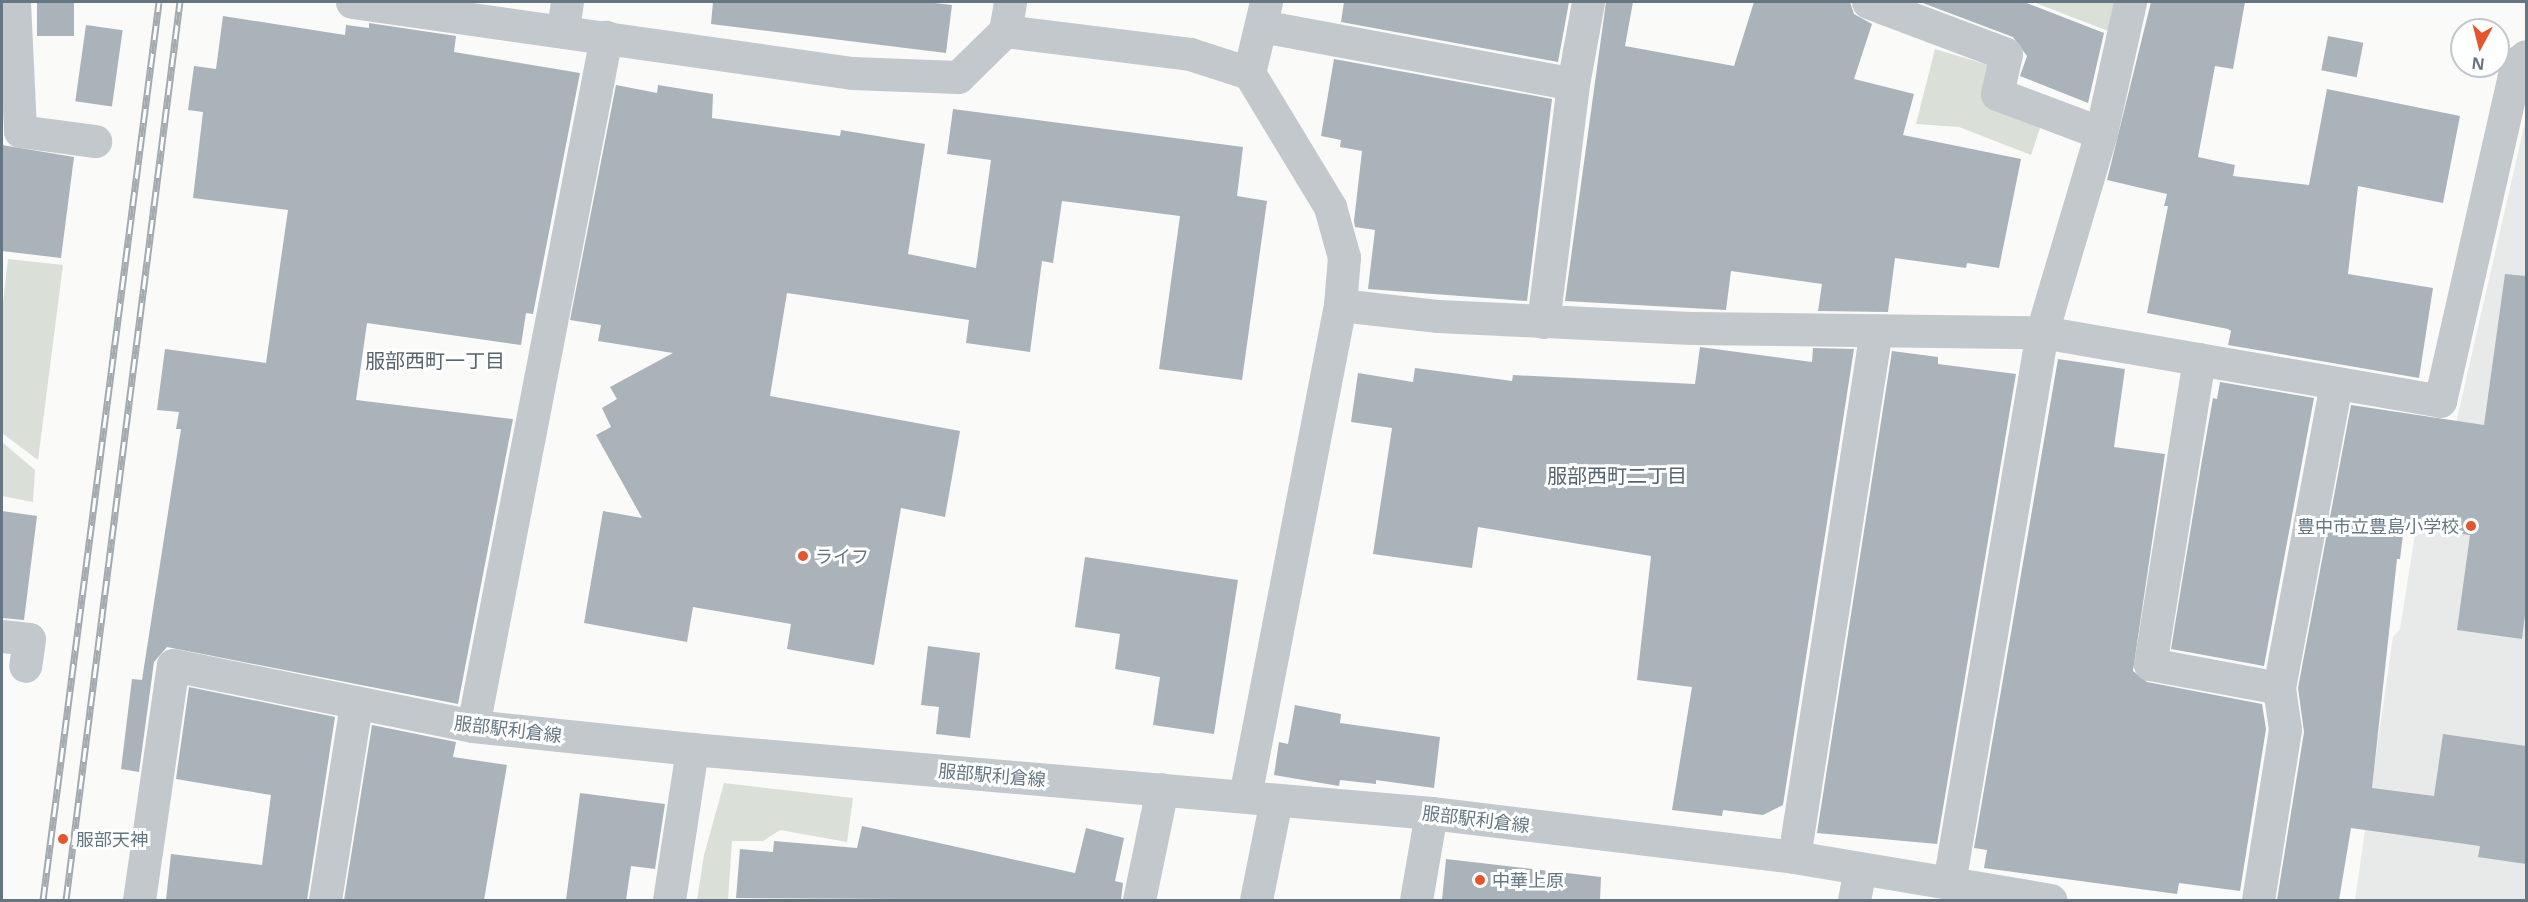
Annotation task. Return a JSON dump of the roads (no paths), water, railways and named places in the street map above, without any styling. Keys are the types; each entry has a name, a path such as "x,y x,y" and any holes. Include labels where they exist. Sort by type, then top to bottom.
{"street":[{"path":"14,2 20,130 95,141"},
{"path":"352,2 565,16 606,37 852,73 958,77 1007,16 1190,54 1249,73 1330,207 1344,257 1340,305 1260,798 1256,900"},
{"path":"1543,322 1573,84 1588,2"},
{"path":"1868,2 2006,54 1997,94 2101,133"},
{"path":"1949,883 2042,332 2101,133 2130,2"},
{"path":"1249,73 1263,14 1573,84"},
{"path":"473,726 606,37"},
{"path":"1340,305 1543,322 2042,332 2439,401 2517,63 2526,56"},
{"path":"1794,857 1876,330"},
{"path":"2199,359 2150,664 2279,688"},
{"path":"2258,900 2285,729 2279,688 2337,384"},
{"path":"2,636 29,639 25,666"},
{"name":"服部駅利倉線","path":"139,900 173,665 473,726 692,749 1431,813 1794,857 2028,899"},
{"path":"325,900 356,704"},
{"path":"669,900 692,749"},
{"path":"1138,900 1162,789"},
{"path":"1416,900 1431,813"},
{"path":"1854,900 1860,868"}],"railway":[{"path":"43,900 159,2"},
{"path":"66,900 180,2"}],"place":[{"name":"豊中市立豊島小学校","path":"2471,526"},
{"name":"ライフ","path":"803,556"},
{"name":"服部天神","path":"63,839"},
{"name":"中華上原","path":"1480,880"}],"district":[{"name":"服部西町一丁目","path":"435,360"},
{"name":"服部西町二丁目","path":"1617,475"}]}
